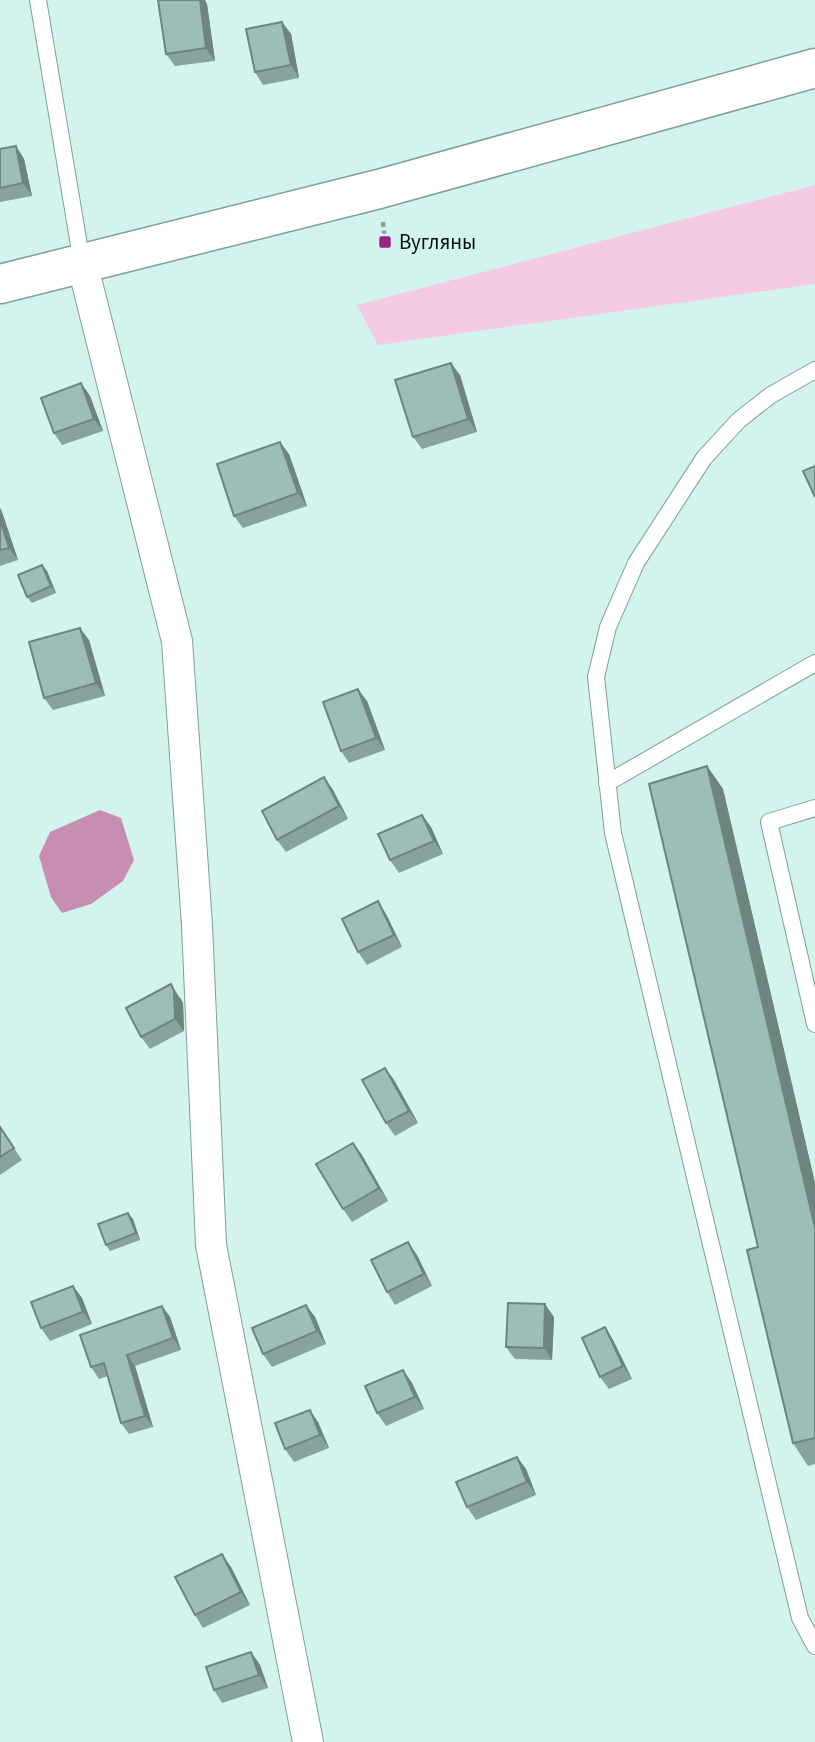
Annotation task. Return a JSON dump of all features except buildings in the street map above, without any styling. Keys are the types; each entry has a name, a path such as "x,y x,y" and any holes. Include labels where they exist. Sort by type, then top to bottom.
{"main road":[{"path":"0,284 379,190 815,68"}],"street":[{"path":"82,263 177,641 197,925 211,1245 308,1742"}],"lane":[{"path":"38,0 82,263"},
{"path":"815,370 771,396 739,421 704,458 636,563 608,626 596,677 613,833 800,1618 815,1646"},
{"path":"607,783 815,663"},
{"path":"815,808 769,821 815,1024"}],"shaded area":[{"path":"815,185 815,284 378,345 357,305"},
{"path":"100,810 121,818 134,860 123,881 91,904 62,913 51,897 39,856 50,832"}],"place":[{"name":"Вугляны","path":"385,242"}]}
